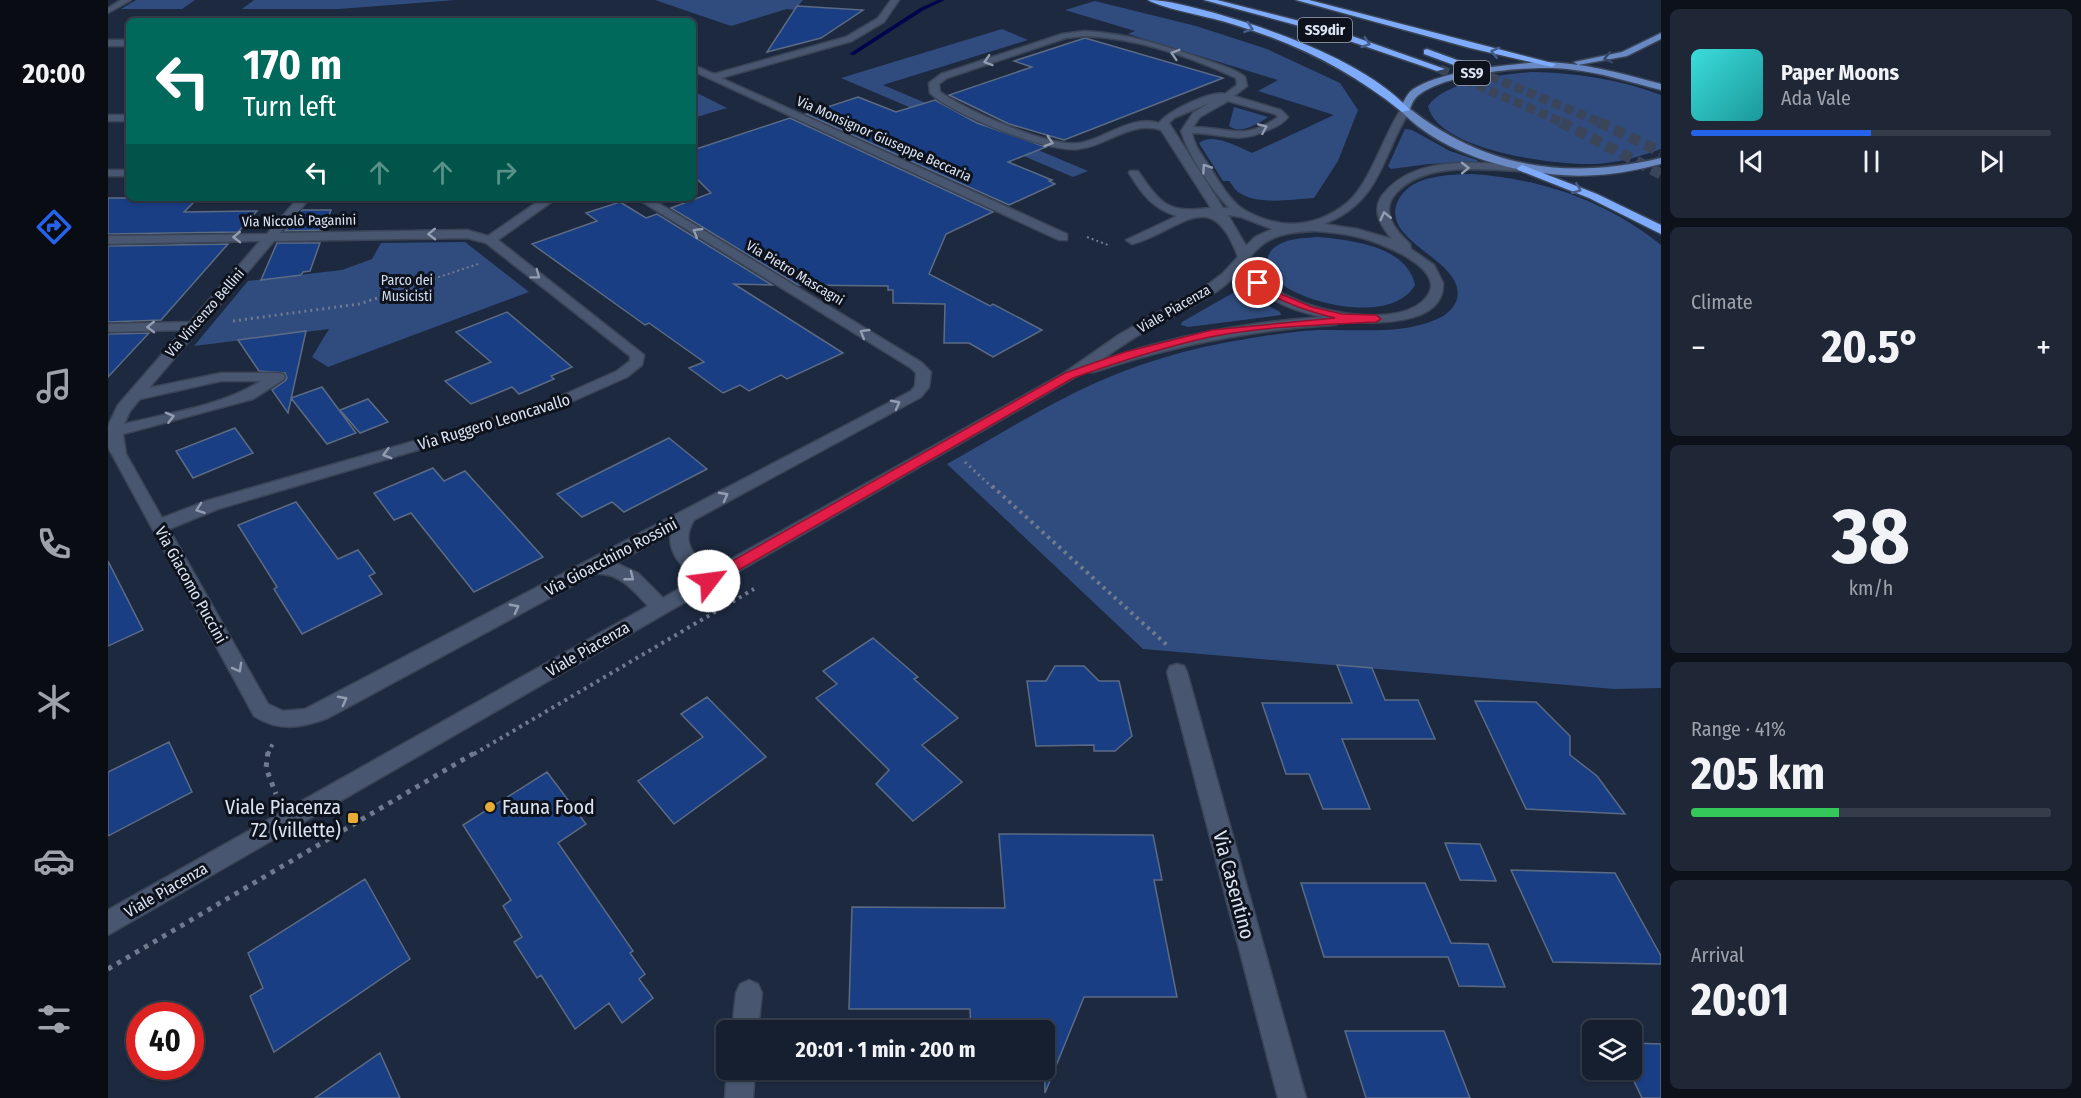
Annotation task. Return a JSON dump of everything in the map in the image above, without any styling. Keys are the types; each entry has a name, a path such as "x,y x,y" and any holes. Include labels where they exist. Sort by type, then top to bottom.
{"highway":[{"path":"1152,0 1213,16 1315,52 1355,74 1405,110"},
{"name":"SS9dir","path":"1208,0 1332,32 1440,69"},
{"path":"1245,0 1267,5"},
{"path":"1300,0 1473,46 1552,64"},
{"name":"SS9dir","path":"1305,15 1352,28"},
{"path":"1413,47 1465,66"},
{"path":"1522,168 1587,193 1661,230"}],"main road":[{"path":"1552,64 1599,60 1624,54 1661,36"},
{"name":"SS9","path":"1405,110 1408,102 1418,91 1437,83 1469,74 1552,64 1661,87"},
{"path":"1405,110 1439,136 1522,168 1565,171 1618,170 1661,161"}],"street":[{"path":"108,11 127,0"},
{"path":"713,77 849,39 881,20 894,0"},
{"path":"1165,128 1152,123 1144,123 1084,145 1060,146 952,105 941,99 932,87 938,79 966,68 1065,36 1095,32 1112,34 1233,73 1240,77 1242,86 1190,120 1186,132 1188,141 1228,201 1242,214 1268,225 1296,229 1331,229 1362,234 1391,243 1416,256"},
{"path":"108,43 126,43"},
{"name":"Via Monsignor Giuseppe Beccaria","path":"696,69 1063,237"},
{"path":"1186,132 1199,130 1240,136 1283,119 1278,112 1228,96 1215,96 1196,98 1164,123 1165,128 1241,246 1247,267 1258,283 1280,297 1309,309 1342,317 1376,319 1403,316 1424,308 1436,297 1438,284 1431,270 1391,233 1382,213 1383,201 1398,183 1428,171 1446,168 1522,168"},
{"path":"1296,229 1343,213 1355,204 1364,194 1394,125 1405,110"},
{"path":"108,118 126,118"},
{"path":"108,174 126,173"},
{"path":"1134,173 1152,199 1168,211 1222,216 1242,214"},
{"name":"Via Vincenzo Bellini","path":"111,432 117,418 135,395 301,201"},
{"path":"490,240 547,201"},
{"name":"Via Pietro Mascagni","path":"647,201 916,365 924,372 925,380"},
{"path":"1132,240 1197,213"},
{"name":"Viale Piacenza","path":"108,924 1069,376 1126,336 1206,291 1227,276 1257,240 1276,232 1296,229"},
{"name":"Via Niccolò Paganini","path":"108,240 467,234 490,240"},
{"name":"Via Ruggero Leoncavallo","path":"158,526 212,505 548,407 571,399 632,369 637,362 637,355 633,349 490,240"},
{"name":"Viale Piacenza","path":"1069,376 1129,355 1212,334 1296,323 1376,319"},
{"path":"108,328 193,326"},
{"path":"111,432 248,396 278,377 241,375 221,377 135,395"},
{"name":"Via Gioacchino Rossini","path":"289,720 306,718 321,712 688,516 916,394 925,380"},
{"name":"Via Giacomo Puccini","path":"111,432 118,454 261,710 272,718 289,720"},
{"path":"688,516 678,533 677,542 680,551 709,581"},
{"path":"588,569 606,567 626,573 661,608"},
{"name":"Via Casentino","path":"1177,672 1292,1098"},
{"path":"746,1020 749,993"},
{"path":"739,1098 740,1080"}],"path":[{"path":"1063,237 1079,234 1114,247 1132,240"},
{"path":"193,326 359,304 488,261"},
{"path":"946,446 1165,641 1171,651 1177,672"},
{"path":"956,470 966,464"},
{"path":"108,969 760,585"},
{"path":"278,826 278,798 265,771 264,759 289,720"}],"green space":[{"path":"136,0 195,0 182,9 121,9"},
{"path":"254,0 456,0 339,9 242,9"},
{"path":"655,0 803,0 795,10 787,9 731,26"},
{"path":"1095,1 1196,26 1267,49 1340,83 1358,110 1338,161 1314,198 1275,201 1246,196 1237,191 1229,181 1223,181 1199,143 1204,140 1218,140 1252,153 1334,115 1258,91 1278,80 1128,34 1135,31 1065,10"},
{"path":"1002,29 1028,40 883,85 1088,171 1073,177 841,78"},
{"path":"1532,72 1597,78 1661,95 1661,149 1628,159 1594,164 1527,158 1475,144 1453,134 1436,121 1428,106 1447,90 1476,80"},
{"path":"696,92 727,108 696,117"},
{"path":"1234,107 1268,117 1249,128 1233,128 1229,126"},
{"path":"1405,129 1412,130 1450,151 1478,162 1429,164 1391,169 1388,166"},
{"path":"1471,174 1497,176 1572,194 1618,216 1661,245 1661,688 1614,689 1143,649 947,464 1078,391 1118,373 1160,359 1203,347 1301,331 1407,328 1435,320 1456,303 1456,285 1449,272 1409,238 1399,226 1395,212 1400,197 1414,184 1432,178"},
{"path":"1318,237 1361,243 1389,253 1401,261 1410,272 1415,285 1404,297 1389,304 1371,307 1332,304 1296,293 1272,275 1268,264 1270,252 1282,243 1291,240"},
{"name":"Parco dei Musicisti","path":"465,242 529,292 328,367 312,357 329,329 194,346 248,281 342,270 372,259 381,243"},
{"path":"1238,290 1280,312 1281,315 1188,327 1181,325 1182,322"}],"building":[{"path":"797,6 863,10 821,38 767,52"},
{"path":"1085,38 1223,78 1064,140 1009,124 949,95 1032,67 1014,61"},
{"path":"858,97 896,112 935,100 977,123 1046,147 1008,162 1052,180 1049,181 1055,184 1009,205 806,114"},
{"path":"790,118 993,212 946,234 929,274 1042,330 993,357 969,343 944,343 945,304 893,303 893,290 888,290 888,286 798,285 671,208 696,201 696,199 711,193 696,178 696,149"},
{"path":"108,198 126,198 126,201 195,201 184,212 257,211 238,232 108,234"},
{"path":"620,202 646,218 657,214 772,285 734,284 843,353 787,379 781,375 749,391 740,385 723,393 689,368 704,362 649,323 645,325 532,244 597,221 586,213"},
{"path":"302,210 331,210 324,230 285,231"},
{"path":"277,243 320,243 310,271 303,272 301,275 261,280"},
{"path":"228,244 161,320 108,322 108,246"},
{"path":"507,312 572,367 551,376 554,379 519,394 512,387 471,404 445,381 491,362 456,332"},
{"path":"306,331 288,413 272,390 285,381 287,378 285,373 259,371 238,340"},
{"path":"149,333 108,377 108,334"},
{"path":"322,387 356,433 327,444 291,398"},
{"path":"368,399 388,422 360,433 340,410"},
{"path":"235,428 253,453 193,478 176,451"},
{"path":"669,438 707,469 624,512 612,502 582,517 557,494"},
{"path":"433,468 444,481 465,471 543,557 474,592 411,513 394,520 374,493"},
{"path":"296,502 338,559 358,550 375,573 369,576 382,594 302,634 274,589 277,587 238,525"},
{"path":"108,561 143,630 108,646"},
{"path":"873,638 918,677 914,679 958,718 922,745 962,782 913,821 876,784 889,770 816,698 837,684 823,671"},
{"path":"1337,665 1372,668 1385,700 1418,700 1435,739 1342,739 1370,809 1323,809 1309,774 1286,774 1262,703 1352,703"},
{"path":"1055,666 1084,666 1099,681 1119,681 1132,736 1115,751 1094,751 1094,745 1036,746 1027,681 1046,681"},
{"path":"707,697 766,757 674,824 638,781 703,737 681,714"},
{"path":"1475,701 1536,702 1570,736 1570,755 1597,776 1625,814 1526,809"},
{"path":"169,742 192,792 108,836 108,772"},
{"path":"547,772 586,824 558,843 633,951 630,953 645,974 639,979 653,998 622,1023 609,1003 575,1029 541,975 537,978 514,942 522,937 503,906 511,900 463,825"},
{"path":"999,834 1153,835 1162,880 1154,880 1177,997 1084,997 1055,1068 1055,1020 971,1020 970,1009 849,1009 852,907 1005,908"},
{"path":"1445,843 1480,844 1496,881 1460,880"},
{"path":"1511,870 1615,873 1661,956 1661,964 1553,962"},
{"path":"365,879 410,959 274,1052 250,996 263,988 248,953"},
{"path":"1301,883 1425,883 1451,943 1488,944 1505,987 1459,986 1448,957 1324,957"},
{"path":"1345,1031 1444,1031 1470,1098 1366,1098"},
{"path":"1642,1043 1661,1044 1661,1098 1642,1098 1633,1080 1642,1080"},
{"path":"380,1053 400,1098 315,1098"},
{"path":"1045,1080 1050,1080 1045,1093"}],"waterway":[{"path":"852,54 922,9 942,0"}],"tunnel":[{"path":"1465,66 1602,123"},
{"path":"1440,69 1564,123"},
{"path":"1561,122 1661,174"},
{"path":"1599,122 1661,152"}],"place":[{"name":"Fauna Food","path":"490,807"},
{"name":"Viale Piacenza 72 (villette)","path":"353,818"}],"route":[{"path":"709,581 1069,376 1129,355 1212,334 1308,322 1376,319 1342,317 1309,309 1280,297 1258,283"}]}
